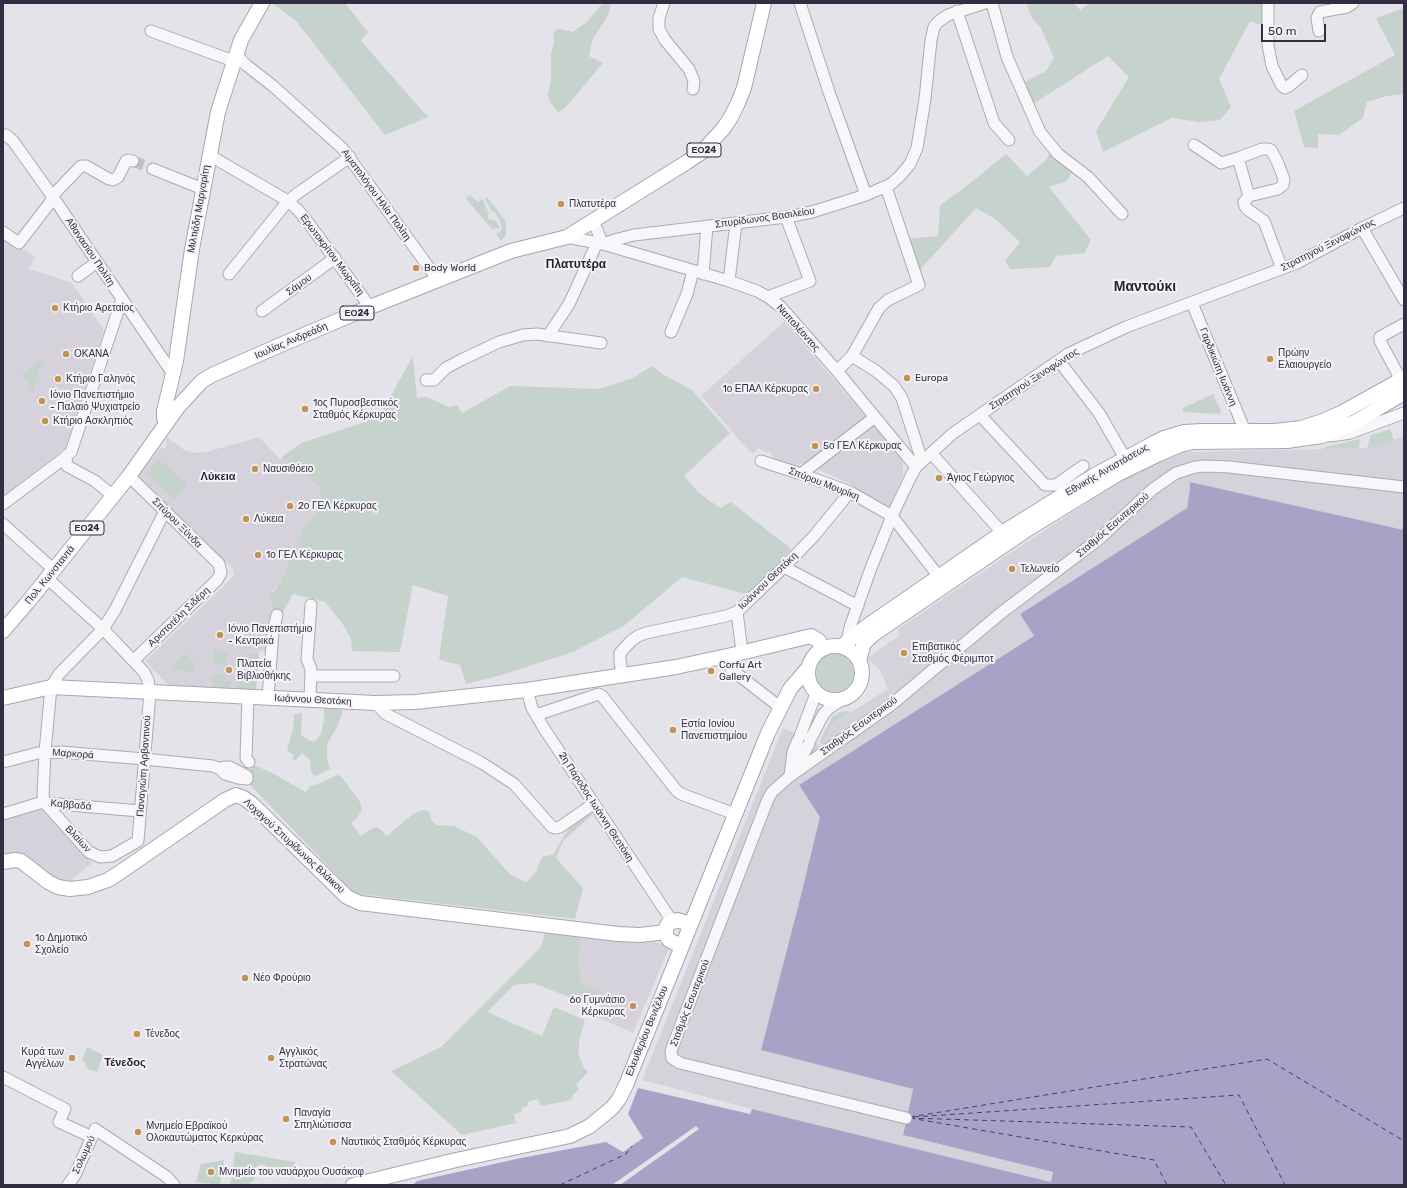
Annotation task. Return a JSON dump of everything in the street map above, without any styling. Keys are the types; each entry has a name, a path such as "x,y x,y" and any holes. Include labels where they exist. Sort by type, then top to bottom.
{"main road":[{"name":"Μιλτιάδη Μαργαρίτη","path":"167,422 164,418 164,411 172,378 192,250 218,112 246,30 262,3"},
{"name":"ΕΟ24","path":"567,237 691,160 709,145 724,129 735,110 741,95 764,3"},
{"name":"Ιουλίας Ανδρεάδη","path":"167,422 188,395 202,381 212,375 370,307 438,280 511,252 567,237"},
{"path":"172,378 178,390 188,395"},
{"name":"Εθνικής Αντιστάσεως","path":"1236,435 1286,430 1308,426 1403,384"},
{"name":"Εθνικής Αντιστάσεως","path":"843,699 854,692 861,682 862,670 859,660 864,643 868,638 942,581 1006,537 1063,494 1128,463 1164,438 1178,434 1192,432 1296,441 1322,436 1355,422 1403,384"},
{"name":"Πολ. Κωνσταντά","path":"3,630 129,476 167,422"},
{"name":"Εθνικής Αντιστάσεως","path":"820,650 830,646 845,644 867,626 942,581"},
{"name":"Ιωάννου Θεοτόκη","path":"3,698 51,687 375,703 415,702 527,690 676,667 811,636 821,644 820,650"},
{"path":"845,644 859,660"},
{"path":"819,697 811,687 808,679 808,668 811,660 820,650"},
{"name":"Ελευθερίου Βενιζέλου","path":"353,1185 456,1160 564,1138 583,1130 597,1121 612,1108 623,1092 768,733 794,684 808,668"},
{"path":"783,704 798,693 832,700 843,699"},
{"name":"Λοχαγού Σπυρίδωνος Βλάικου","path":"3,862 15,860 21,861 48,882 58,887 70,889 88,887 108,880 225,800 236,795 244,798 252,804 347,897 360,903 618,934 640,935 669,927 677,920 690,924"},
{"path":"669,927 669,940 681,946"}],"street":[{"path":"664,3 659,18 659,29 665,40 689,69 694,81 694,89"},
{"path":"800,3 829,92 866,195"},
{"name":"Σπυρίδωνος Βασιλείου","path":"600,244 628,236 786,217 822,209 886,187 896,180 905,170 914,158 918,148 933,29 943,18 957,11 986,3"},
{"path":"992,3 1007,57 1040,132 1058,154 1088,177 1122,214"},
{"path":"1268,3 1268,44 1272,66 1282,86 1285,88 1302,75"},
{"path":"1319,31 1317,18 1320,12 1347,7 1353,3"},
{"path":"957,11 994,123 1009,140"},
{"path":"151,31 228,59 232,59 237,53"},
{"name":"Αιματολόγου Ηλία Πολίτη","path":"237,53 241,60 331,137 350,157 438,280"},
{"name":"Αθανασίου Πολίτη","path":"3,135 6,135 13,141 52,196 122,299 172,378"},
{"path":"1194,145 1221,163 1262,149 1271,150 1284,179 1283,185 1278,189 1249,196 1244,202 1247,209 1264,221 1282,269"},
{"name":"Ερωτοκρίτου Μωραΐτη","path":"209,155 288,201 307,221 370,307"},
{"path":"229,274 288,201 350,157"},
{"path":"1238,158 1249,196"},
{"path":"3,232 18,242 49,204 52,196 81,166 86,166 112,180 118,176 127,160 133,161"},
{"path":"153,169 203,188"},
{"path":"837,371 852,356 879,308 888,300 920,285 886,187"},
{"name":"Στρατηγού Ξενοφώντος","path":"845,644 871,568 892,516 919,464 952,434 1068,354 1126,327 1297,263 1362,228 1404,208"},
{"path":"768,297 810,281 786,217"},
{"path":"548,336 569,304 600,244 593,221"},
{"path":"730,281 736,223"},
{"path":"671,332 698,272 707,226"},
{"path":"1362,228 1403,297"},
{"name":"Ναπολέοντος","path":"567,237 600,244 730,281 758,291 768,297 781,307 837,371 874,417 919,464"},
{"name":"Σάμου","path":"262,311 335,258"},
{"path":"78,276 97,262"},
{"path":"3,504 67,455 73,446 122,299"},
{"name":"Γαρδικιώτη Ιωάννη","path":"1192,303 1236,435"},
{"path":"1403,384 1380,341 1380,337 1404,324"},
{"path":"426,380 434,380 452,364 504,341 530,334 601,343"},
{"path":"852,356 882,375 899,392 919,464"},
{"path":"1059,361 1099,413 1128,463"},
{"path":"1322,436 1350,433 1404,413"},
{"path":"980,416 1041,482 1063,494 1083,466"},
{"path":"801,474 874,417"},
{"path":"931,453 1006,537"},
{"path":"67,455 66,462 68,466 95,481 113,496"},
{"name":"Σπύρου Μουρίκη","path":"761,461 850,492 892,516 942,581"},
{"name":"Σταθμός Εσωτερικού","path":"906,1118 680,1063 674,1060 671,1055 675,1040 768,799 779,785 891,705 1001,613 1099,539 1153,489 1176,473 1195,467 1229,467 1404,488"},
{"name":"Σπύρου Ξύνδα","path":"129,476 219,564 221,573"},
{"name":"Ιωάννου Θεοτόκη","path":"622,676 620,653 638,636 726,616 737,612 784,567 822,527 850,492"},
{"path":"45,803 43,795 45,752 51,687 59,674 103,629 115,610 166,511"},
{"path":"3,524 134,660 144,672 148,680 150,692"},
{"path":"784,567 858,606"},
{"name":"Αριστοτέλη Σιδέρη","path":"134,660 217,580 221,573"},
{"path":"310,700 311,667 306,659 311,605"},
{"path":"737,612 742,652"},
{"path":"268,698 273,632 277,615"},
{"path":"731,669 783,704"},
{"path":"311,676 394,676"},
{"name":"2η Πάροδος Ιωάννη Θεοτόκη","path":"527,690 530,703 536,715 669,927"},
{"name":"Παναγιώτη Αρβαντινού","path":"138,841 150,692"},
{"path":"536,715 598,694 602,696 676,790 681,794 735,814"},
{"path":"248,697 246,758 249,762"},
{"path":"804,740 819,697"},
{"path":"790,776 793,752 828,708 843,699"},
{"path":"375,703 386,714 482,763 514,784 552,827 560,827 593,804"},
{"name":"Μαρκορά","path":"3,762 45,752 144,759 213,766 220,769"},
{"name":"Καββαδά","path":"3,814 40,803 140,811"},
{"name":"Βλαίων","path":"45,803 89,852 95,856 112,856 138,841"},
{"path":"3,1077 65,1109 59,1122 95,1130 167,1177 174,1185"},
{"name":"Σολωμού","path":"68,1185 75,1175 95,1130"}],"shaded area":[{"path":"272,3 345,3 368,32 361,41 428,117 385,135 297,22"},
{"path":"604,3 610,5 610,11 593,38 589,56 603,63 564,109 558,112 550,102 548,96 551,78 551,54 555,30 561,29 573,32 588,21"},
{"path":"1026,3 1074,3 1080,10 1089,3 1266,3 1265,26 1250,21 1219,79 1231,107 1220,120 1199,122 1172,118 1103,152 1096,131 1129,77 1108,56 1033,104 1024,82 1046,71 1054,58 1041,28 1032,18"},
{"path":"1404,8 1404,94 1387,96 1367,102 1363,118 1339,135 1318,134 1318,148 1304,147 1294,111 1395,55 1376,18"},
{"path":"1052,149 1073,170 1067,181 1049,187 1091,240 1085,253 1056,256 1050,267 1011,269 1005,261 1020,242 995,219 976,208 919,271 906,239 938,236 940,205 1006,154 1027,176 1046,160"},
{"path":"469,195 478,202 483,199 489,212 489,219 496,221 499,229 496,228 493,230 466,199"},
{"path":"487,197 506,223 506,235 501,241 496,234 499,233 502,228 501,224 495,212 491,211 485,198"},
{"name":"Ιόνιο Πανεπιστήμιο - Παλαιό Ψυχιατρείο","path":"3,236 35,257 29,269 72,283 104,330 65,448 3,496"},
{"path":"784,322 866,417 804,466 801,463 795,468 779,463 768,451 767,453 759,448 753,453 749,451 701,396"},
{"path":"413,356 417,398 427,397 449,407 457,405 462,413 510,386 599,389 633,378 652,366 664,375 692,390 730,433 684,476 699,493 720,508 731,502 791,549 749,595 682,577 625,625 573,652 498,676 466,684 460,665 443,661 439,658 448,596 413,585 400,652 352,651 351,638 342,623 325,602 293,594 282,614 273,611 269,594 275,590 280,583 305,525 317,513 321,488 282,457 301,443 365,422 381,413"},
{"path":"38,360 42,362 33,390 22,375"},
{"path":"1213,394 1221,411 1220,414 1184,412 1182,410 1183,408"},
{"path":"873,422 900,455 903,463 903,476 888,510 850,484 816,468"},
{"path":"1390,429 1394,440 1372,448 1367,448 1371,435"},
{"path":"1404,436 1404,530 1190,482 1187,508 1020,614 1034,636 799,785 820,817 761,1050 913,1089 903,1135 1053,1172 1051,1182 752,1109 642,1080 783,728 821,745 832,724 888,689 880,670 867,658 900,635 897,630 1010,553 1127,477 1182,452 1372,448"},
{"name":"Λύκεια","path":"167,437 184,450 194,453 206,452 259,437 280,459 282,457 321,488 317,513 305,525 280,583 269,594 273,611 268,621 265,651 259,651 256,690 169,685 145,661 234,575 233,569 138,477 161,447 164,449 168,444 165,442"},
{"path":"1360,439 1359,448 1321,449 1325,447"},
{"path":"158,459 187,484 175,499 146,474"},
{"path":"1190,482 1404,530 1404,1185 413,1185 417,1181 521,1158 606,1142 623,1152 643,1138 628,1114 638,1088 750,1114 752,1109 1051,1182 1053,1172 903,1135 913,1089 761,1050 820,817 799,785 1034,636 1020,614 1187,508"},
{"path":"214,651 227,652 226,665 213,664"},
{"path":"185,653 195,664 194,672 174,670 171,667"},
{"path":"246,654 259,654 256,690 237,689 238,682 244,682"},
{"path":"835,654 848,660 854,673 848,686 835,692 822,686 816,673 822,660"},
{"path":"212,674 226,675 225,681 231,681 230,688 212,687"},
{"path":"324,706 342,710 342,714 337,727 327,744 327,758 330,769 315,776 312,774 310,765 311,761 302,753 295,761 292,758 294,756 287,750 293,729 294,714 302,713 301,735 310,741 315,741 321,734 324,719"},
{"path":"840,712 850,712 832,724 822,744 819,742 833,716"},
{"path":"252,764 272,773 306,792 310,786 337,775 341,776 360,802 362,809 358,817 351,823 361,836 376,827 387,836 413,814 423,810 429,812 432,821 436,825 454,826 477,837 511,875 526,882 536,872 542,857 554,854 565,834 575,822 592,813 592,815 563,841 556,858 583,888 575,919 354,893 250,785 249,774"},
{"path":"41,805 92,863 69,882 55,880 3,856 3,817"},
{"path":"544,933 581,935 579,960 581,983 604,995 597,1008 533,983 514,985 487,1012 542,1036 554,1007 585,1020 580,1037 578,1053 584,1068 588,1072 576,1085 579,1089 573,1095 571,1100 541,1106 538,1099 528,1102 528,1106 522,1108 521,1112 514,1114 516,1123 462,1135 391,1071 441,1047 540,948 544,938"},
{"path":"581,935 648,940 670,946 633,1033 595,1016 604,996 581,983 579,960"},
{"path":"87,1047 103,1055 97,1072 88,1069 82,1060"},
{"path":"235,1152 295,1162 293,1177 271,1174 269,1168 263,1164 257,1166 254,1171 233,1167"},
{"path":"224,1160 220,1185 196,1182 201,1164"},
{"path":"233,1170 253,1173 255,1179 248,1185 230,1185"}],"pier":[{"path":"696,1126 699,1129 620,1185 612,1185"}],"ferry route":[{"path":"910,1117 1267,1059 1404,1141"},
{"path":"914,1117 1239,1095 1285,1185"},
{"path":"910,1118 1191,1127 1226,1185"},
{"path":"910,1118 1154,1160 1167,1185"},
{"path":"560,1185 626,1154 632,1146"}],"tunnel":[{"path":"133,161 153,169"}],"place":[{"name":"Πλατυτέρα","path":"561,204"},
{"name":"Body World","path":"416,268"},
{"name":"Κτήριο Αρεταίος","path":"55,308"},
{"name":"ΟΚΑΝΑ","path":"66,354"},
{"name":"Πρώην Ελαιουργείο","path":"1270,359"},
{"name":"Europa","path":"907,378"},
{"name":"Κτήριο Γαληνός","path":"58,379"},
{"name":"1ο ΕΠΑΛ Κέρκυρας","path":"816,389"},
{"name":"Ιόνιο Πανεπιστήμιο - Παλαιό Ψυχιατρείο","path":"42,401"},
{"name":"1ος Πυροσβεστικός Σταθμός Κέρκυρας","path":"305,409"},
{"name":"Κτήριο Ασκληπιός","path":"45,421"},
{"name":"5ο ΓΕΛ Κέρκυρας","path":"815,446"},
{"name":"Ναυσιθόειο","path":"255,469"},
{"name":"Άγιος Γεώργιος","path":"939,478"},
{"name":"2ο ΓΕΛ Κέρκυρας","path":"290,506"},
{"name":"Λύκεια","path":"246,519"},
{"name":"1ο ΓΕΛ Κέρκυρας","path":"258,555"},
{"name":"Τελωνείο","path":"1012,569"},
{"name":"Ιόνιο Πανεπιστήμιο - Κεντρικά","path":"220,635"},
{"name":"Επιβατικός Σταθμός Φέριμποτ","path":"904,653"},
{"name":"Πλατεία Βιβλιοθήκης","path":"229,670"},
{"name":"Corfu Art Gallery","path":"711,671"},
{"name":"Εστία Ιονίου Πανεπιστημίου","path":"673,730"},
{"name":"1ο Δημοτικό Σχολείο","path":"27,944"},
{"name":"Νέο Φρούριο","path":"245,978"},
{"name":"6ο Γυμνάσιο Κέρκυρας","path":"633,1006"},
{"name":"Τένεδος","path":"137,1034"},
{"name":"Κυρά των Αγγέλων","path":"72,1058"},
{"name":"Αγγλικός Στρατώνας","path":"271,1058"},
{"name":"Παναγία Σπηλιώτισσα","path":"286,1119"},
{"name":"Μνημείο Εβραϊκού Ολοκαυτώματος Κερκύρας","path":"138,1132"},
{"name":"Ναυτικός Σταθμός Κέρκυρας","path":"333,1142"},
{"name":"Μνημείο του ναυάρχου Ουσάκοφ","path":"211,1172"}],"district":[{"name":"Πλατυτέρα","path":"576,265"},
{"name":"Μαντούκι","path":"1145,287"},
{"name":"Λύκεια","path":"218,477"},
{"name":"Τένεδος","path":"125,1063"}]}
